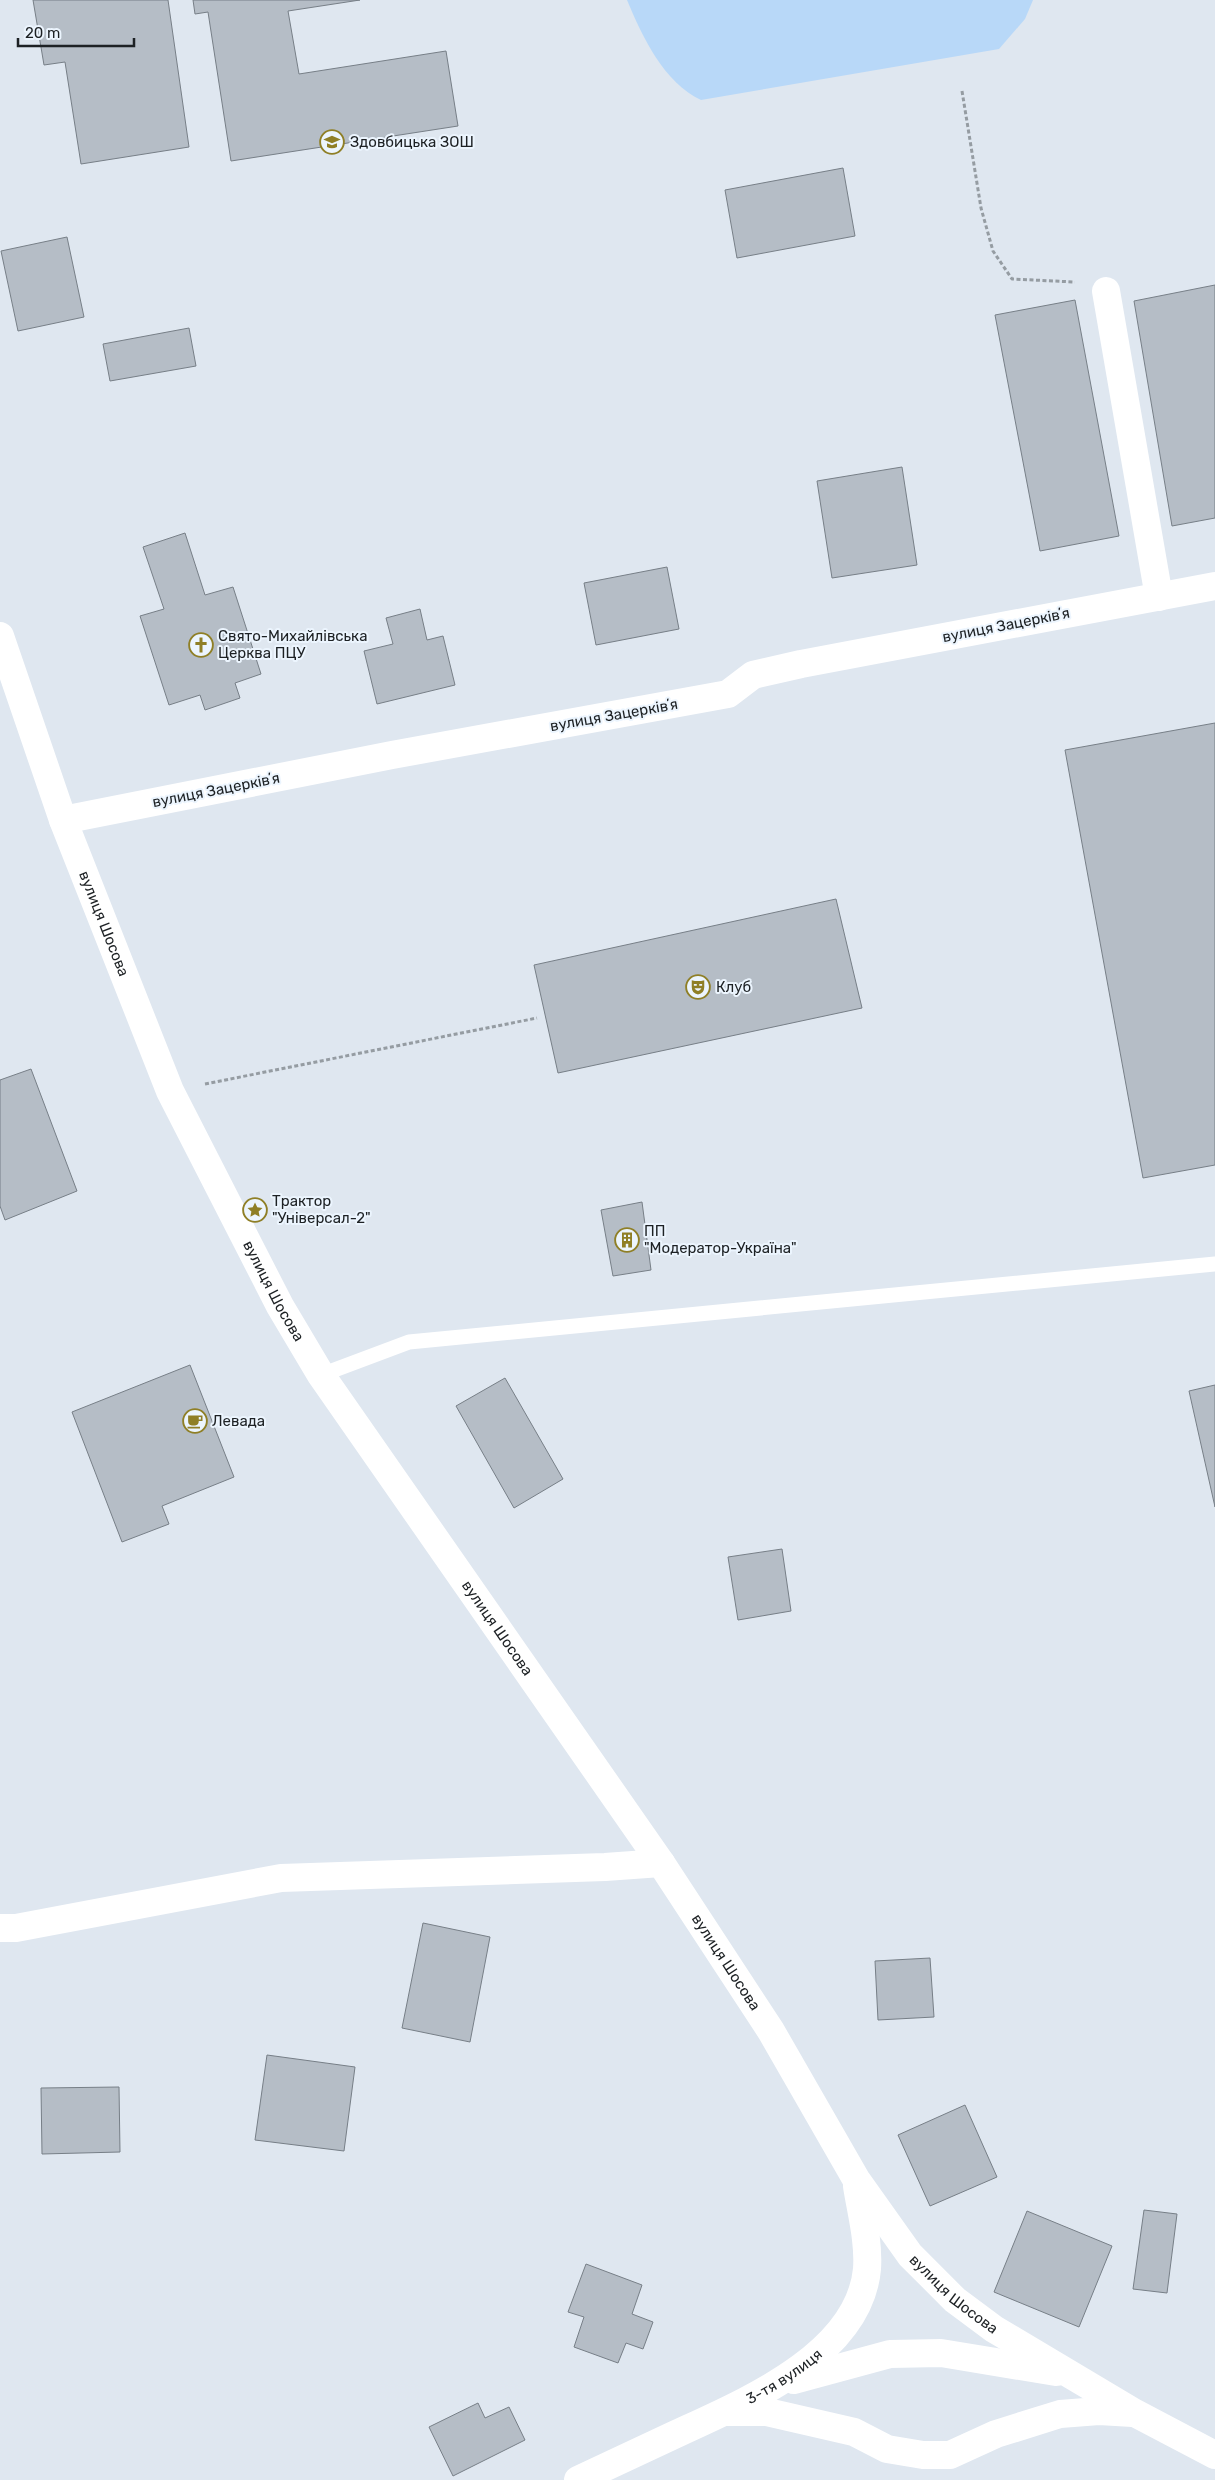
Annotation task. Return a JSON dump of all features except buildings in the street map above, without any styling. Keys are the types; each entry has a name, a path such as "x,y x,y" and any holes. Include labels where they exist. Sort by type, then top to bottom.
{"street":[{"path":"1106,291 1159,597"},
{"name":"вулиця Зацерківʼя","path":"63,820 392,755 728,694 753,675 763,672 1215,586"},
{"name":"вулиця Шосова","path":"0,636 63,820 170,1091 280,1306 321,1375 662,1863 771,2031 856,2179 910,2254 956,2300 994,2329 1135,2413 1215,2455"},
{"path":"0,1928 16,1928 281,1878 605,1867 662,1863"},
{"name":"3-тя вулиця","path":"578,2480 722,2413 770,2388 812,2359 848,2321 860,2297 867,2269 856,2179"},
{"path":"770,2388 890,2354 941,2353 1070,2374"},
{"path":"722,2413 767,2412 854,2432 887,2449 924,2455 950,2455 996,2434 1060,2414 1099,2411 1135,2413"}],"lane":[{"path":"321,1375 409,1342 1215,1264"}],"path":[{"path":"962,91 981,208 993,252 1012,279 1065,280 1106,291"},
{"path":"170,1091 537,1018"}],"shaded area":[{"path":"627,0 1033,0 1025,19 999,49 701,100 676,82 665,70 647,43"}],"place":[{"name":"Здовбицька ЗОШ","path":"332,142"},
{"name":"Свято-Михайлівська Церква ПЦУ","path":"201,645"},
{"name":"Клуб","path":"698,987"},
{"name":"Трактор \"Універсал-2\"","path":"255,1210"},
{"name":"ПП \"Модератор-Україна\"","path":"627,1240"},
{"name":"Левада","path":"195,1421"}]}
